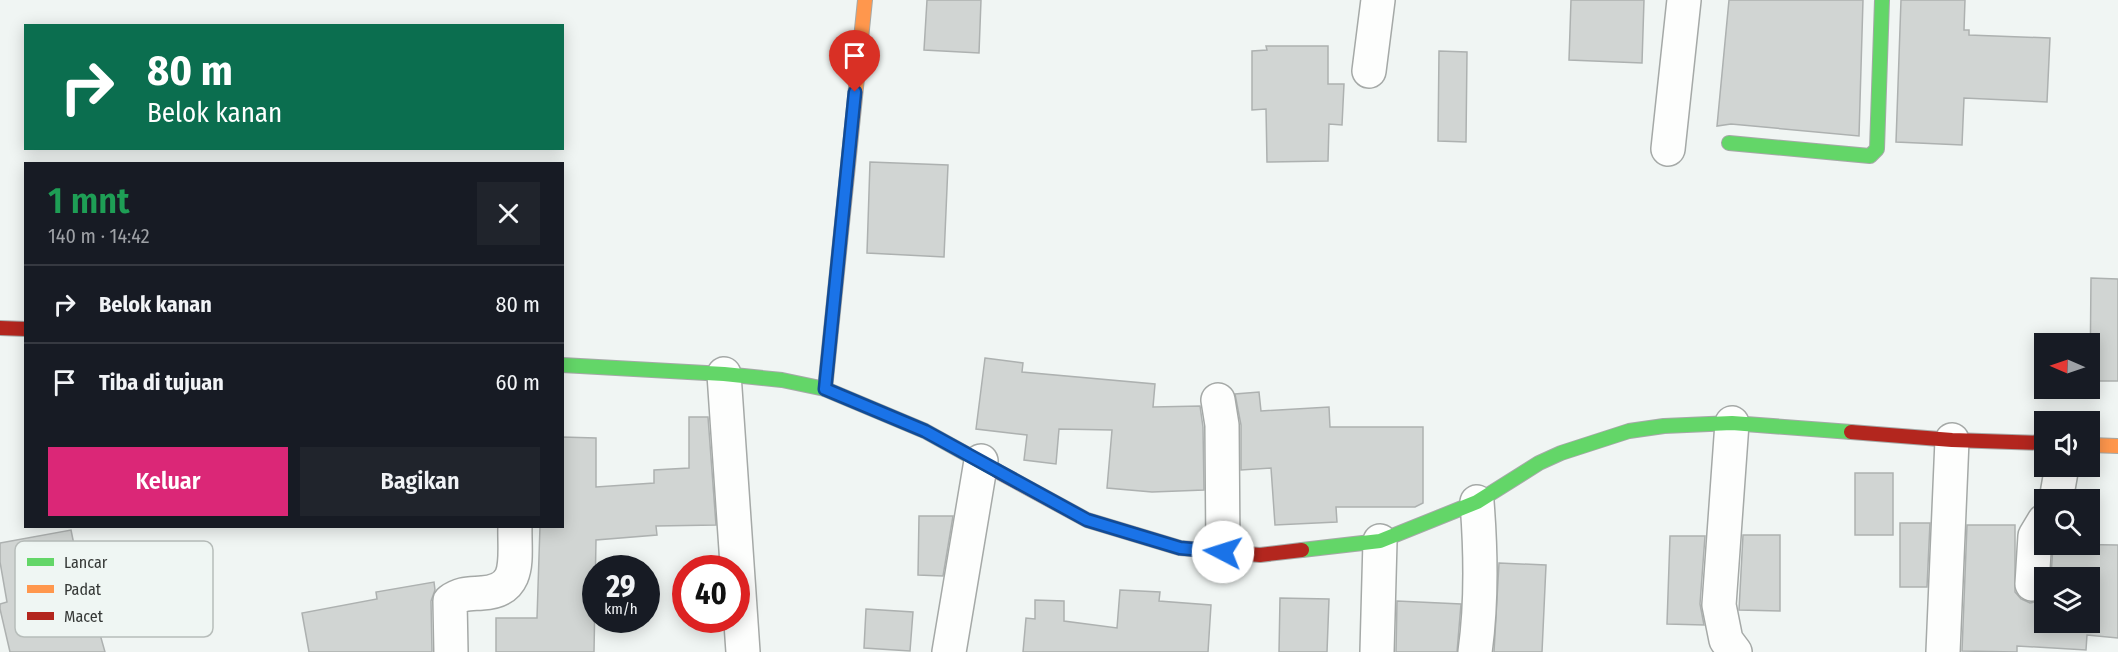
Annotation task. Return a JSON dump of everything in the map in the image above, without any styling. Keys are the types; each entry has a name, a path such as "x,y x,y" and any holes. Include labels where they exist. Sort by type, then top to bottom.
{"street":[{"path":"825,389 865,0"},
{"path":"1369,71 1378,0"},
{"path":"1668,149 1684,0"},
{"path":"1729,143 1870,156 1877,149 1882,0"},
{"path":"0,328 24,329"},
{"path":"564,365 724,374 782,380 825,389 925,431 1087,520 1180,548 1260,555 1380,540 1477,502 1539,463 1561,453 1629,430 1732,423 1952,440 2034,443"},
{"path":"724,374 743,652"},
{"path":"1218,400 1222,425 1223,552"},
{"path":"1732,423 1719,605 1726,640 1735,652"},
{"path":"1942,652 1952,440"},
{"path":"2100,445 2118,446"},
{"path":"949,652 981,461"},
{"path":"1475,652 1481,603 1481,545 1477,502"},
{"path":"451,652 450,601 459,594 488,593 506,587 513,576 515,528"},
{"path":"1377,652 1380,540"},
{"path":"2032,584 2034,552"}],"building":[{"path":"927,0 981,0 979,53 924,50"},
{"path":"1571,0 1644,0 1642,63 1569,60"},
{"path":"1729,0 1863,0 1859,136 1731,124 1717,126"},
{"path":"1901,0 1965,0 1964,30 1969,30 1969,35 2050,38 2047,102 1964,98 1962,145 1896,142"},
{"path":"1266,46 1328,46 1328,84 1344,84 1342,125 1329,124 1328,161 1267,162 1266,109 1252,110 1252,51 1267,50"},
{"path":"1439,51 1467,52 1466,142 1438,141"},
{"path":"870,162 948,165 944,257 867,253"},
{"path":"2091,278 2118,279 2118,381 2100,381 2100,333 2090,333"},
{"path":"985,358 1023,363 1022,372 1155,384 1153,407 1200,406 1203,427 1204,490 1152,492 1107,488 1112,430 1059,429 1056,464 1024,460 1027,435 976,429"},
{"path":"1259,392 1261,411 1329,407 1330,427 1423,427 1423,503 1415,507 1336,507 1337,522 1275,525 1271,468 1241,470 1241,425 1235,394"},
{"path":"689,417 708,417 716,525 656,526 657,535 596,540 596,555 582,555 582,633 594,633 594,652 496,652 496,618 537,618 540,528 564,528 564,437 596,438 596,487 654,483 654,470 689,468"},
{"path":"1855,473 1893,473 1893,535 1855,535"},
{"path":"919,516 953,516 943,576 918,575"},
{"path":"1900,523 1930,523 1927,587 1900,587"},
{"path":"1967,525 2015,525 2015,592 2021,599 2034,602 2034,633 2100,633 2100,567 2052,567 2052,555 2100,555 2100,545 2118,545 2118,638 2087,635 2086,650 2017,646 2017,652 1962,651"},
{"path":"71,530 73,541 15,541 15,637 101,637 105,652 10,652 0,609 0,604 7,602 0,562 0,543"},
{"path":"1743,535 1780,535 1780,611 1739,610"},
{"path":"1670,536 1705,536 1700,604 1704,625 1667,624"},
{"path":"1499,563 1546,565 1542,652 1494,652"},
{"path":"434,582 435,590 431,601 432,652 309,652 302,613 377,599 376,592"},
{"path":"1120,590 1160,592 1159,601 1211,605 1208,652 1023,652 1026,618 1035,619 1035,600 1064,601 1064,621 1117,628"},
{"path":"1280,598 1329,599 1327,652 1279,652"},
{"path":"1397,601 1461,604 1457,652 1396,652"},
{"path":"866,609 913,612 910,651 864,648"}],"traffic: fast":[{"path":"1729,143 1870,156 1877,149 1882,0"},
{"path":"564,365 724,374 782,380 825,389 925,431 997,471"},
{"path":"1302,550 1380,541 1477,502 1539,463 1561,453 1629,431 1664,426 1732,423 1851,432"}],"traffic: slow":[{"path":"825,389 865,0"},
{"path":"2100,445 2118,446"}],"traffic: jam":[{"path":"0,328 24,329"},
{"path":"1851,432 1952,440 2034,443"},
{"path":"997,471 1087,520 1180,548 1260,555 1302,550"}],"route":[{"path":"855,92 825,389 925,431 1087,520 1180,548 1223,552"}]}
